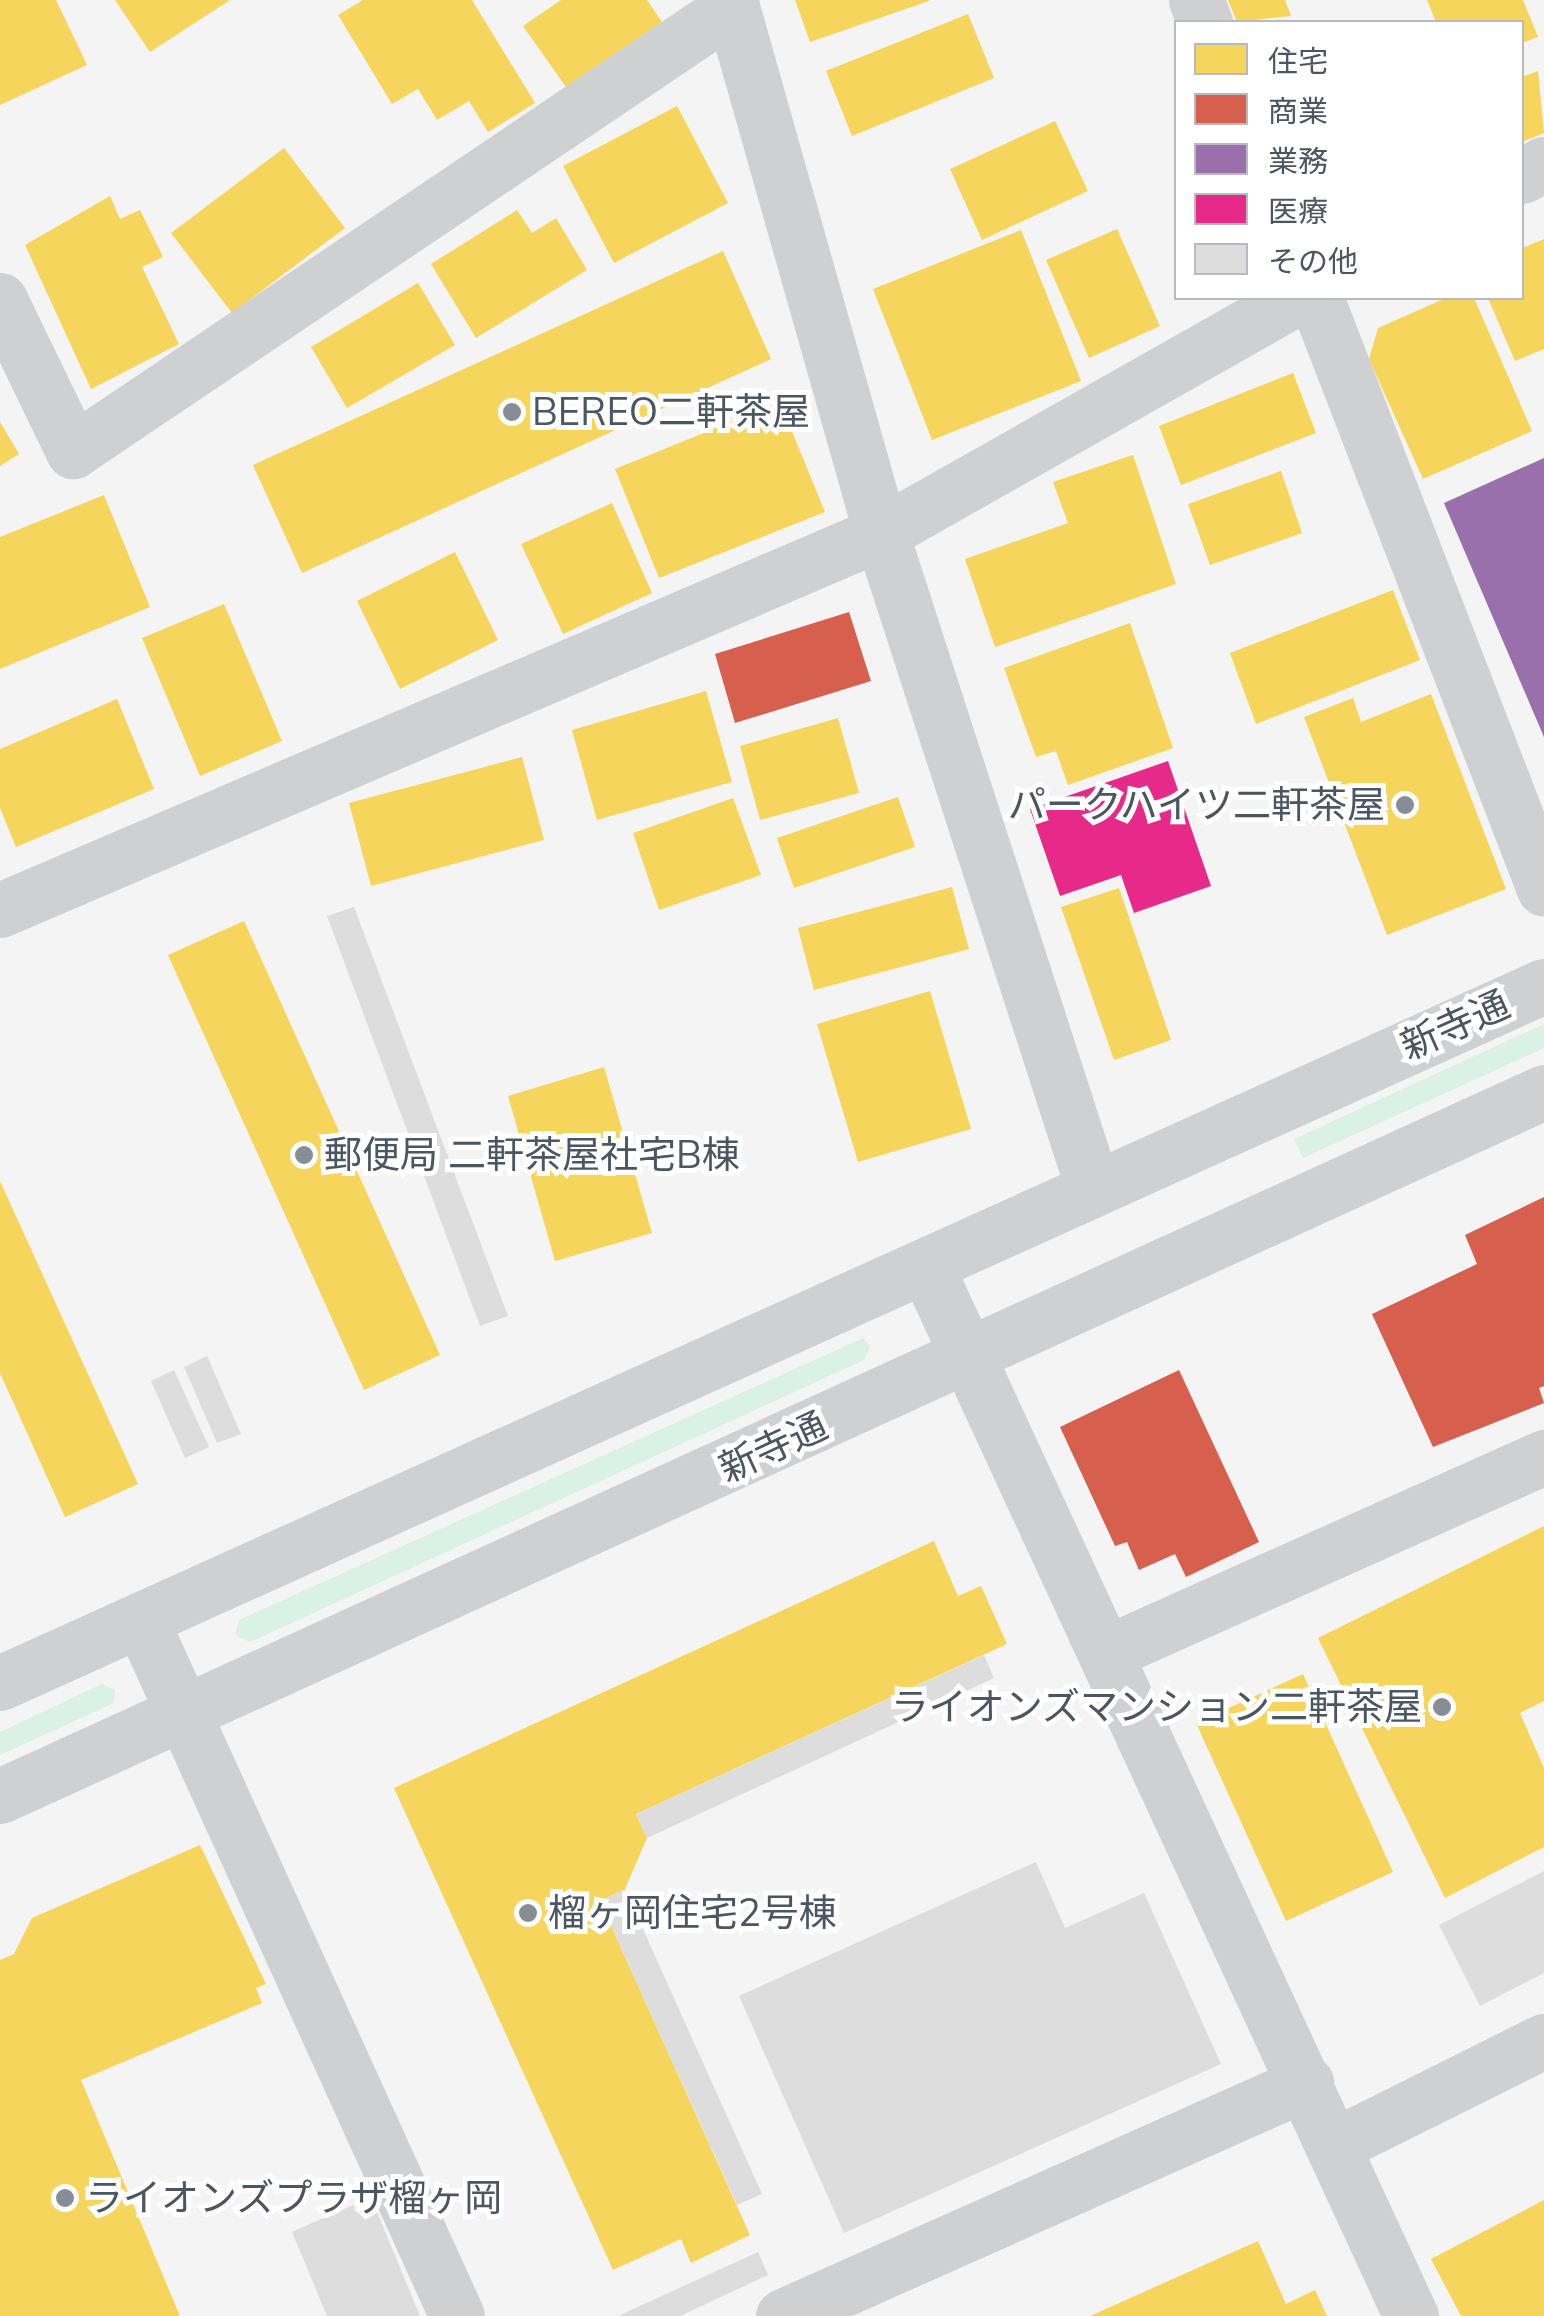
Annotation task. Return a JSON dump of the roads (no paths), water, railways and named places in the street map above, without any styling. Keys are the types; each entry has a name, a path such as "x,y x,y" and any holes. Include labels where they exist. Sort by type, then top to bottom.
{"street":[{"path":"0,300 73,451 731,3 880,533 1093,1188"},
{"path":"0,910 880,533 1293,300"},
{"path":"1317,300 1544,889"},
{"name":"新寺通","path":"0,1684 1544,986"},
{"name":"新寺通","path":"0,1796 970,1358 1544,1092"},
{"path":"926,1266 1412,2316"},
{"path":"1106,1653 1544,1457"},
{"path":"141,1620 457,2316"},
{"path":"1335,2145 1544,2041"},
{"path":"783,2316 1306,2084"}],"place":[{"name":"BEREO二軒茶屋","path":"512,412"},
{"name":"パークハイツ二軒茶屋","path":"1405,805"},
{"name":"郵便局 二軒茶屋社宅B棟","path":"304,1155"},
{"name":"ライオンズマンション二軒茶屋","path":"1442,1707"},
{"name":"榴ヶ岡住宅2号棟","path":"528,1913"},
{"name":"ライオンズプラザ榴ヶ岡","path":"65,2198"}]}
